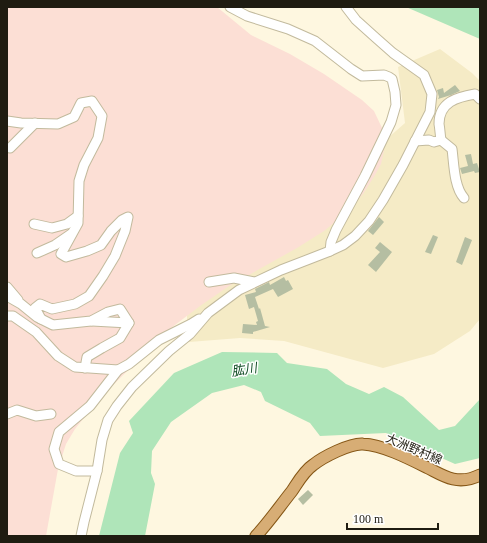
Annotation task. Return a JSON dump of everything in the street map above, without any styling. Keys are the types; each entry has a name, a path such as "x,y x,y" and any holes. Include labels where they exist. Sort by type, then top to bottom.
{"main road":[{"name":"大洲野村線","path":"256,536 311,466 349,446 362,444 380,447 408,458 444,476 454,479 464,480 480,475"}],"street":[{"path":"230,7 247,16 288,29 315,41 351,70 362,76 384,75 392,79 396,105 391,122 365,176 336,230 330,251"},
{"path":"98,471 76,471 60,464 54,449 59,432 90,406 118,370 129,364 159,340 191,324 239,290 281,270 343,245 355,236 369,221 383,200 415,141 430,112 432,94 424,75 393,53 356,20 346,7"},
{"path":"464,198 460,194 456,182 452,149 441,140 439,122 443,108 452,101 464,96 475,94 480,99"},
{"path":"7,121 58,124 74,117 81,103 92,101 102,116 98,138 84,164 79,182 78,222 61,254 66,257 87,252 101,245 111,231 122,220 128,217 125,231 115,256 89,296 75,304 52,309 40,304 35,308 41,319"},
{"path":"10,148 35,123"},
{"path":"415,141 429,140 434,142 441,140"},
{"path":"34,224 52,228 67,224 78,216"},
{"path":"37,253 55,245 73,233"},
{"path":"209,282 234,278 254,282"},
{"path":"7,287 21,304"},
{"path":"7,296 52,325 90,321 130,323"},
{"path":"90,321 108,312 120,309 130,323"},
{"path":"81,536 98,471 102,440 108,420 132,387 168,351 190,334 208,312"},
{"path":"7,316 14,316 36,332 58,356 75,366 118,370"},
{"path":"85,368 87,357 120,338 130,323"},
{"path":"7,414 17,410 36,416 51,414"}],"shaded area":[{"path":"7,7 217,7 251,35 290,54 324,74 362,100 374,111 383,130 385,139 381,164 363,194 346,213 324,231 297,248 229,286 171,328 114,384 91,409 75,429 66,444 58,469 46,536 7,536"},
{"path":"440,49 472,73 480,81 480,319 470,331 434,354 383,368 284,341 240,338 189,342 187,320 187,278 363,160 405,123 398,67"}],"water":[{"path":"406,7 480,7 480,39"},
{"name":"肱川","path":"222,352 277,353 287,363 327,369 346,384 369,394 384,387 403,397 439,430 455,426 480,399 480,458 455,464 386,433 320,436 310,423 265,401 261,392 244,385 212,393 171,422 152,451 151,473 155,484 145,536 99,536 120,453 133,433 129,421 174,373"}],"building":[{"path":"455,85 460,91 438,99 439,97 437,90 443,88 444,93"},
{"path":"471,154 473,164 477,163 480,172 475,173 474,171 462,174 460,168 468,166 465,155"},
{"path":"379,217 384,222 373,235 368,231"},
{"path":"433,235 438,237 431,254 425,252"},
{"path":"465,237 472,240 462,265 456,262"},
{"path":"380,242 392,252 376,272 368,265 380,252 375,248"},
{"path":"284,277 286,281 288,280 293,289 278,297 273,289 255,297 265,326 270,327 253,332 253,334 242,333 243,324 257,325 256,322 258,321 254,307 249,309 245,295 256,292 255,289 269,282 270,285"},
{"path":"308,490 313,495 303,505 298,499"}]}
